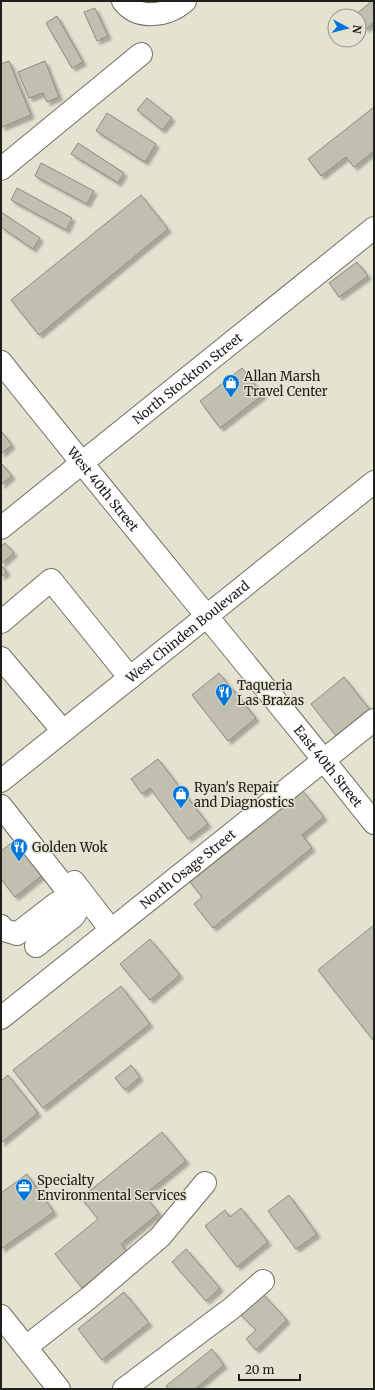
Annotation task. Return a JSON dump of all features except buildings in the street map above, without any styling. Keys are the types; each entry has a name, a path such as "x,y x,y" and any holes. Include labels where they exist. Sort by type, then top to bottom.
{"street":[{"path":"123,1 126,5 139,12 157,15 178,7 185,1"},
{"path":"1,169 141,54"},
{"name":"North Stockton Street","path":"1,528 374,228"},
{"name":"West 40th Street","path":"1,362 206,616"},
{"name":"West Chinden Boulevard","path":"1,782 374,482"},
{"path":"1,622 51,580 130,678"},
{"name":"East 40th Street","path":"206,616 374,823"},
{"path":"1,658 63,731"},
{"name":"North Osage Street","path":"1,1018 374,720"},
{"path":"1,782 111,930"},
{"path":"1,806 77,903 77,910 74,916 30,938"},
{"path":"30,938 57,903"},
{"path":"1,926 4,930 30,938 56,974"},
{"path":"26,1347 90,1297 160,1237 205,1183"},
{"path":"124,1389 232,1308 263,1281"},
{"path":"1,1316 59,1389"}],"place":[{"name":"Allan Marsh Travel Center","path":"231,398"},
{"name":"Taqueria Las Brazas","path":"224,707"},
{"name":"Ryan's Repair and Diagnostics","path":"181,809"},
{"name":"Golden Wok","path":"19,862"},
{"name":"Specialty Environmental Services","path":"24,1202"}]}
